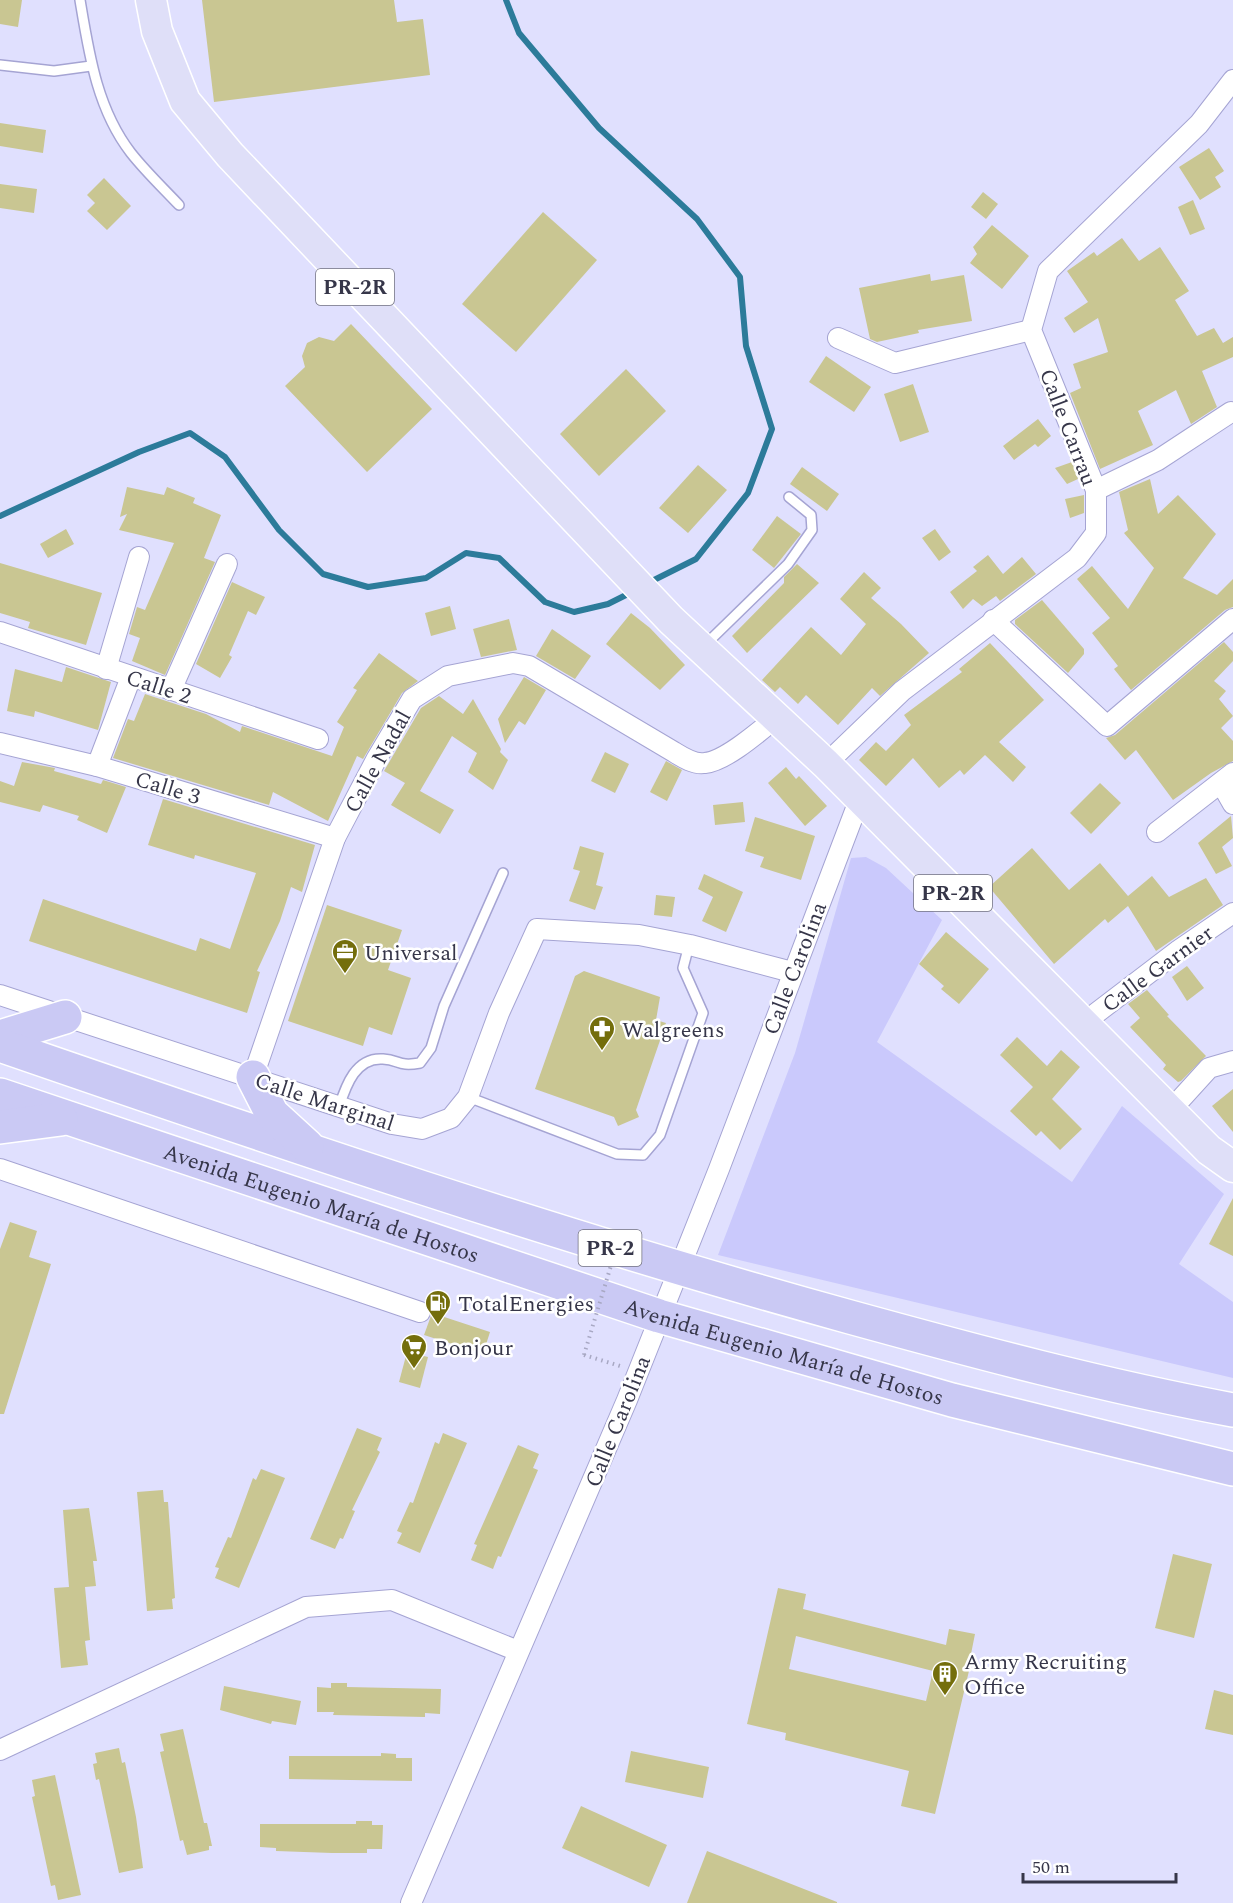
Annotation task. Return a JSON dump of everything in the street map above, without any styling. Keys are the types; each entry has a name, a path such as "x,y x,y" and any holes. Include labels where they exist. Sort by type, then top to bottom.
{"highway":[{"path":"0,1037 65,1017"},
{"name":"Avenida Eugenio María de Hostos","path":"0,1045 318,1155 678,1270 993,1356 1233,1410"},
{"path":"253,1077 272,1114 318,1155"},
{"name":"Avenida Eugenio María de Hostos","path":"0,1095 659,1316 952,1400 1233,1469"},
{"path":"0,1127 70,1118"}],"main road":[{"name":"PR-2R","path":"151,0 157,31 185,101 230,155 671,620 826,764 1169,1112 1209,1150 1233,1167"}],"street":[{"path":"838,338 895,363 1031,330 1048,271 1199,124 1233,80"},
{"name":"Calle Carrau","path":"826,764 902,691 1077,558 1096,533 1096,490 1031,330"},
{"path":"1096,490 1158,460 1231,412"},
{"path":"106,669 139,556"},
{"path":"171,690 227,564"},
{"path":"993,620 1107,726 1233,620"},
{"name":"Calle 2","path":"0,632 318,739"},
{"name":"Calle Nadal","path":"253,1077 335,838 377,758 412,699 448,676 513,663 529,666 674,752 689,760 705,763 737,748 777,717"},
{"path":"97,766 131,677"},
{"name":"Calle 3","path":"0,743 97,766 335,838"},
{"path":"1157,832 1227,778 1233,804"},
{"name":"Calle Carolina","path":"411,1903 627,1400 719,1169 860,798"},
{"name":"Calle Garnier","path":"1082,1024 1179,950 1233,913"},
{"name":"Calle Marginal","path":"0,995 392,1124 422,1129 452,1118 468,1097 499,1013 537,929 639,935 690,945"},
{"path":"690,945 792,972"},
{"path":"1169,1112 1209,1068 1233,1061"},
{"path":"0,1170 420,1312"},
{"path":"0,1749 306,1607 392,1600 518,1651"}],"lane":[{"path":"80,0 91,66 104,105 131,153 179,205"},
{"path":"0,65 54,71 91,66"},
{"path":"702,649 804,545 814,521 804,508 789,496"},
{"path":"339,1107 347,1082 363,1064 384,1059 404,1066 420,1063 430,1048 444,1006 503,873"},
{"path":"468,1097 617,1154 643,1155 660,1135 703,1013 683,968 690,945"}],"path":[{"path":"611,1363 584,1355 622,1229"}],"shaded area":[{"path":"866,857 886,868 942,920 877,1042 1072,1182 1122,1106 1224,1194 1179,1264 1233,1302 1233,1378 718,1255 795,1053 851,858"}],"building":[{"path":"0,0 22,0 18,27 0,24"},
{"path":"202,0 394,0 397,22 423,19 430,75 214,102"},
{"path":"0,123 46,130 43,153 0,146"},
{"path":"1209,148 1224,171 1215,177 1221,187 1200,200 1179,167"},
{"path":"104,178 131,206 107,230 87,211 95,203 87,195"},
{"path":"0,184 37,189 34,213 0,208"},
{"path":"983,192 998,204 986,219 971,207"},
{"path":"1193,200 1205,229 1190,235 1178,207"},
{"path":"543,212 597,260 516,352 462,304"},
{"path":"992,225 1029,256 1002,289 970,263 977,254 973,247"},
{"path":"1122,238 1139,261 1160,247 1189,291 1175,300 1197,336 1214,328 1223,343 1233,337 1233,357 1202,371 1217,407 1191,424 1176,390 1138,411 1153,445 1100,469 1070,393 1081,388 1073,364 1108,352 1098,318 1074,333 1064,318 1088,302 1067,271 1094,252 1097,256"},
{"path":"930,274 931,281 964,275 972,321 918,330 919,333 877,342 870,339 859,288"},
{"path":"351,324 432,409 367,472 285,386 305,367 302,356 307,343 319,337 334,341"},
{"path":"826,356 871,387 854,412 809,382"},
{"path":"626,369 666,411 599,476 560,434"},
{"path":"913,384 929,432 900,442 884,394"},
{"path":"1038,419 1051,436 1038,447 1035,444 1014,460 1003,446"},
{"path":"1072,462 1078,479 1067,484 1055,468"},
{"path":"698,465 727,490 688,533 659,508"},
{"path":"802,467 839,494 827,511 790,484"},
{"path":"1150,479 1158,514 1178,495 1216,534 1183,578 1217,595 1233,579 1233,607 1225,610 1131,690 1114,669 1118,666 1092,633 1110,618 1077,579 1092,566 1128,609 1154,568 1124,533 1128,530 1119,492"},
{"path":"127,487 164,495 167,487 195,498 193,503 221,515 204,558 215,562 165,675 132,661 140,638 129,634 137,607 145,610 174,543 119,530 127,514 120,517"},
{"path":"1084,495 1084,513 1070,518 1065,499"},
{"path":"777,516 801,534 774,568 752,550"},
{"path":"66,529 74,544 48,558 40,544"},
{"path":"935,529 951,552 939,561 922,538"},
{"path":"988,555 1003,574 1022,557 1036,574 1000,601 996,596 982,606 973,599 963,609 950,592 977,571 973,567"},
{"path":"0,563 102,593 86,645 28,628 30,622 0,613"},
{"path":"797,564 819,583 747,653 732,636 784,583 784,577"},
{"path":"864,572 881,588 871,598 929,653 880,696 872,688 838,725 806,695 798,704 780,687 775,692 762,680 811,627 841,655 866,624 840,599"},
{"path":"232,582 265,597 256,615 248,611 229,655 232,657 220,678 196,664"},
{"path":"1042,600 1084,649 1084,654 1068,673 1015,624 1015,620"},
{"path":"450,606 456,629 431,636 425,613"},
{"path":"631,613 650,628 685,665 660,690 606,644"},
{"path":"509,619 517,650 481,657 473,629"},
{"path":"552,629 591,656 575,679 536,656"},
{"path":"1224,642 1233,652 1233,661 1214,681 1226,691 1219,699 1233,716 1221,728 1233,741 1233,761 1211,773 1173,800 1136,750 1125,760 1106,738 1115,735"},
{"path":"990,643 1044,700 999,742 1026,767 1013,782 985,755 964,775 960,770 939,788 913,758 886,786 859,760 876,742 886,751 911,725 904,715 962,672 959,669"},
{"path":"379,653 418,681 402,693 363,759 357,756 328,821 273,792 269,805 113,758 128,719 134,721 145,694 206,714 240,732 242,726 332,756 344,727 337,722 357,690 353,688"},
{"path":"66,667 111,682 98,730 35,711 34,717 7,711 15,669 62,682"},
{"path":"524,677 546,690 525,725 519,721 505,743 498,719"},
{"path":"439,696 463,714 473,699 501,749 500,752 508,760 493,790 468,772 477,753 452,736 420,791 454,810 440,834 391,805 405,783 384,771 421,708"},
{"path":"605,752 629,764 615,793 591,781"},
{"path":"666,761 682,770 667,801 650,792"},
{"path":"22,762 55,768 54,771 101,784 103,780 126,787 107,833 77,820 79,816 43,805 40,812 0,802 0,781 14,786"},
{"path":"786,767 796,779 799,776 827,806 805,826 768,783"},
{"path":"1100,783 1121,803 1091,834 1070,813"},
{"path":"163,799 315,845 302,892 291,887 280,921 257,971 260,972 247,1013 29,941 43,899 196,951 200,938 230,949 256,873 195,855 194,859 148,845"},
{"path":"743,802 745,822 715,825 713,805"},
{"path":"1231,816 1233,838 1222,847 1232,866 1216,874 1198,843"},
{"path":"755,817 815,836 801,880 760,867 764,857 745,851"},
{"path":"580,846 604,853 596,885 603,887 595,910 569,901 580,871 573,869"},
{"path":"1032,848 1069,890 1100,863 1128,896 1152,876 1169,897 1206,878 1223,905 1156,951 1128,906 1108,923 1105,919 1054,964 989,887"},
{"path":"704,874 743,892 726,932 702,921 713,897 698,889"},
{"path":"656,895 675,897 672,917 654,915"},
{"name":"Universal","path":"327,905 402,930 388,970 411,978 392,1035 369,1027 363,1046 288,1021"},
{"path":"946,932 989,969 959,1004 941,989 944,986 919,964"},
{"path":"1187,966 1204,988 1187,1001 1172,977"},
{"name":"Walgreens","path":"584,971 660,997 656,1020 666,1023 636,1110 639,1117 618,1126 614,1117 535,1089 575,976"},
{"path":"1147,990 1169,1015 1167,1016 1206,1056 1181,1081 1178,1082 1163,1069 1166,1065 1130,1027 1140,1018 1128,1004"},
{"path":"1017,1037 1047,1066 1061,1050 1080,1067 1052,1099 1082,1129 1060,1150 1041,1131 1036,1136 1010,1111 1033,1087 1000,1055"},
{"path":"1233,1089 1233,1132 1212,1106"},
{"path":"1233,1198 1233,1256 1209,1244"},
{"path":"10,1222 37,1231 29,1257 51,1264 4,1414 0,1414 0,1249"},
{"path":"432,1313 490,1332 483,1354 424,1335"},
{"name":"Bonjour","path":"407,1352 428,1357 420,1388 399,1382"},
{"path":"357,1428 382,1438 377,1450 380,1452 352,1510 355,1511 343,1539 340,1538 335,1549 310,1539"},
{"path":"443,1433 467,1443 420,1553 397,1543 402,1533 397,1531 410,1502 413,1503 435,1442 439,1444"},
{"path":"518,1445 539,1454 533,1468 538,1470 501,1557 498,1556 493,1569 471,1560 477,1545 474,1544"},
{"path":"261,1469 285,1478 239,1588 215,1578 219,1568 215,1567 228,1537 231,1538 253,1478 256,1480"},
{"path":"163,1490 164,1502 168,1502 175,1598 172,1599 173,1609 147,1611 137,1492"},
{"path":"89,1508 97,1561 93,1561 96,1586 85,1587 90,1640 85,1641 88,1665 61,1668 54,1588 69,1587 63,1510"},
{"path":"1173,1554 1212,1564 1194,1638 1155,1628"},
{"path":"778,1588 806,1594 803,1609 946,1645 949,1629 975,1634 971,1654 973,1654 935,1814 901,1806 909,1771 785,1740 786,1733 747,1724","holes":["796,1636 933,1671 926,1701 789,1669"]},
{"path":"331,1683 347,1683 347,1687 441,1689 440,1714 425,1713 425,1717 333,1715 334,1712 317,1712 317,1687 331,1688"},
{"path":"224,1686 301,1701 296,1725 272,1721 271,1724 220,1710"},
{"path":"1214,1690 1233,1695 1233,1735 1205,1729"},
{"path":"183,1729 204,1823 207,1823 212,1846 209,1846 209,1850 187,1855 183,1840 180,1841 160,1752 164,1751 160,1734"},
{"path":"119,1748 122,1763 125,1762 136,1817 143,1868 119,1873 99,1779 96,1780 93,1764 97,1763 95,1753"},
{"path":"631,1751 709,1767 703,1798 625,1782"},
{"path":"381,1753 396,1754 396,1758 412,1758 412,1781 289,1779 289,1756 381,1756"},
{"path":"55,1775 81,1895 58,1900 55,1885 51,1886 32,1797 35,1796 32,1780"},
{"path":"581,1806 667,1845 649,1887 562,1848"},
{"path":"356,1821 372,1821 372,1825 383,1825 382,1849 367,1849 367,1853 332,1853 276,1851 276,1848 260,1847 260,1824 356,1824"},
{"path":"707,1851 837,1902 837,1903 687,1903"}],"waterway":[{"path":"506,0 519,33 599,128 697,219 740,277 746,346 772,429 748,493 696,559 648,583"},
{"path":"0,516 139,452 190,433 225,457 279,530 323,574 368,587 426,578 466,553 499,558 545,602 574,612 608,604 634,591"}],"place":[{"name":"Universal","path":"345,975"},
{"name":"Walgreens","path":"602,1052"},
{"name":"TotalEnergies","path":"438,1326"},
{"name":"Bonjour","path":"414,1370"},
{"name":"Army Recruiting Office","path":"945,1697"}]}
